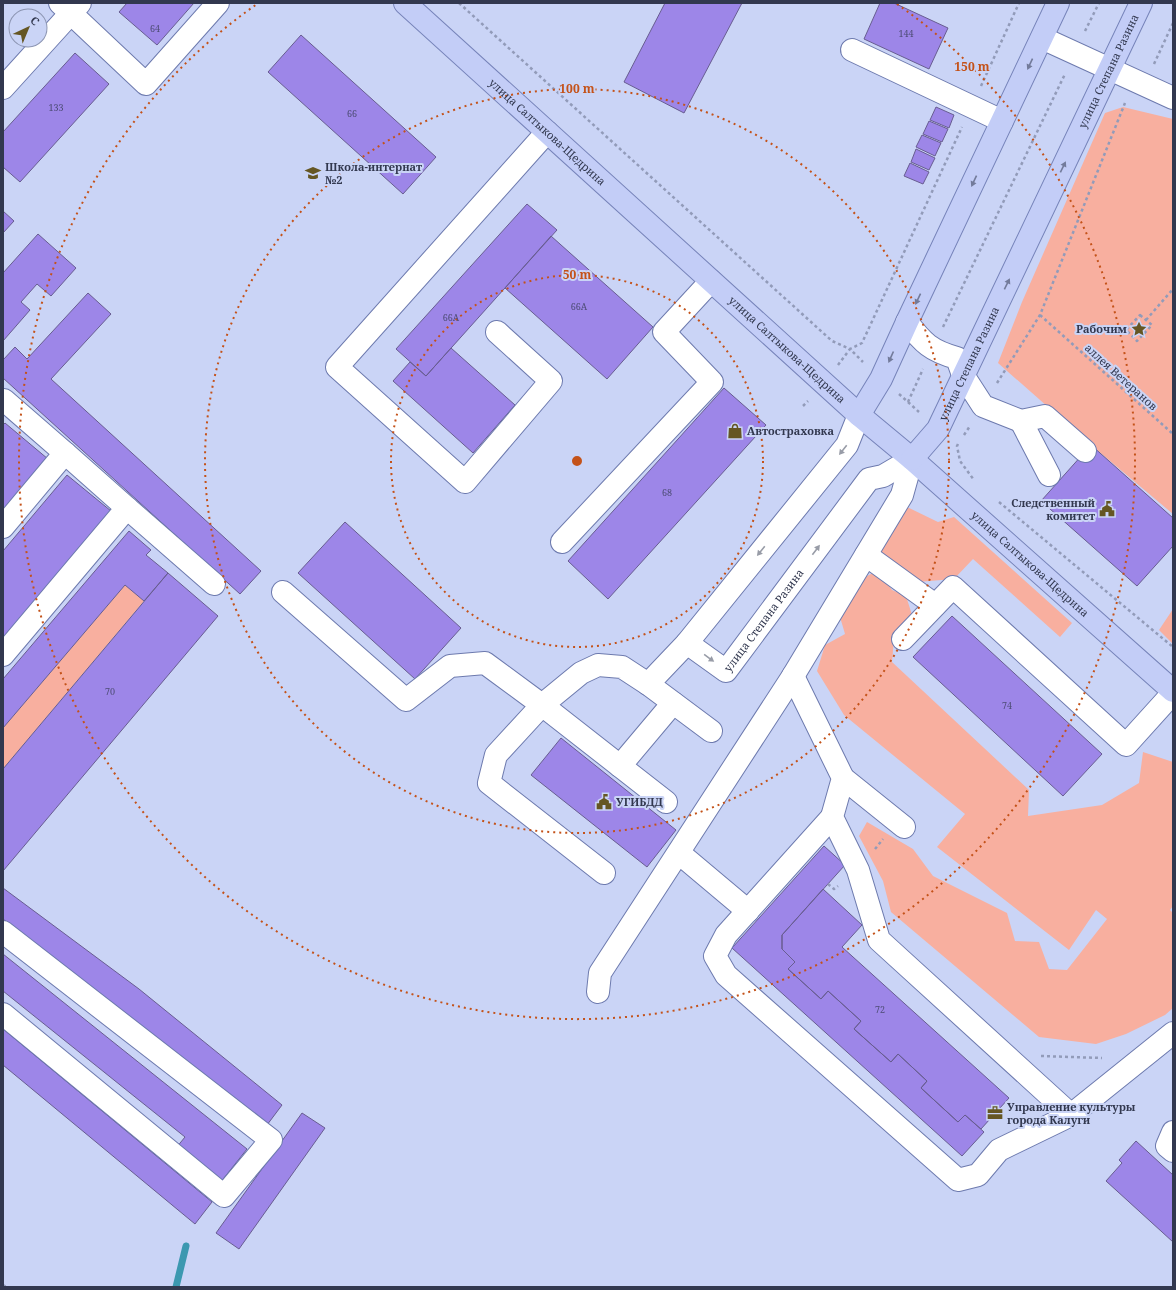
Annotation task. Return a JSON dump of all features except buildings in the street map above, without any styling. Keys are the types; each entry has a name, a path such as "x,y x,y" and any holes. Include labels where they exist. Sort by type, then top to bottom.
{"main road":[{"name":"улица Салтыкова-Щедрина","path":"405,3 859,415 912,459 1173,692"},
{"path":"859,415 882,380 1058,3"},
{"name":"улица Степана Разина","path":"912,459 938,429 1141,3"}],"street":[{"path":"3,88 71,7 146,84 218,3"},
{"path":"1042,38 1173,98"},
{"path":"852,50 1002,121"},
{"path":"497,332 551,381 465,482 338,367 547,132"},
{"path":"562,542 712,382 664,332 711,281"},
{"path":"908,322 919,338 933,349 942,354 957,358 963,375 983,406 1021,421 1045,416 1085,451"},
{"path":"3,400 214,584"},
{"path":"648,684 687,643 847,445 859,415"},
{"path":"1021,421 1049,475"},
{"path":"3,527 65,453"},
{"path":"598,992 600,973 793,676 902,495 912,459"},
{"name":"улица Степана Разина","path":"687,643 726,671 869,479 883,476 912,459"},
{"path":"3,655 127,508"},
{"path":"866,555 935,605"},
{"path":"903,639 953,587 1126,745 1173,692"},
{"path":"283,592 406,700 450,666 485,662 666,802"},
{"path":"604,874 489,783 496,755 542,705 581,673 598,665 622,667 648,684 711,731"},
{"path":"793,676 843,778 900,824"},
{"path":"620,766 673,703"},
{"path":"843,778 832,817 726,935 715,956 726,975 958,1180 978,1176 999,1150 1071,1116 1173,1033"},
{"path":"832,817 858,870 879,940 1071,1116"},
{"path":"679,853 748,911"},
{"path":"3,932 271,1140 224,1196 3,1014"},
{"path":"1173,1132 1167,1146 1173,1152"}],"path":[{"path":"459,3 832,341 850,350 862,343 1019,3"},
{"path":"950,310 1099,3"},
{"name":"аллея Ветеранов","path":"1128,98 1123,107 1040,315 1173,434"},
{"path":"1146,320 1173,289"},
{"path":"1140,314 1146,320 1152,325 1137,341 1126,330 1140,314"},
{"path":"858,870 900,824"},
{"path":"828,884 834,889"},
{"path":"1040,1056 1101,1058 1108,1055"}],"shaded area":[{"path":"1123,107 1173,119 1173,514 1091,445 998,363 1022,302 1105,113"},
{"path":"905,506 938,522 954,517 1072,623 1060,637 973,559 954,579 917,582 878,553"},
{"path":"873,573 885,580 892,590 906,596 913,618 894,639 892,662 1029,790 1028,816 1102,805 1139,783 1143,752 1173,762 1173,906 1170,910 1173,913 1173,1008 1165,1015 1126,1034 1096,1044 1039,1037 891,912 883,881 859,836 867,822 913,849 933,876 1007,913 1015,941 1039,942 1049,969 1067,970 1107,919 1096,910 1069,950 937,847 965,814 844,715 817,671 825,645 845,634 840,617 863,578"},
{"path":"125,585 144,601 3,769 3,728"},
{"path":"1173,609 1173,644 1159,630"}],"waterway":[{"path":"176,1287 186,1246"}],"place":[{"name":"Школа-интернат №2","path":"313,173"},
{"name":"Рабочим","path":"1139,329"},
{"name":"Автостраховка","path":"735,431"},
{"name":"Следственный комитет","path":"1107,509"},
{"name":"УГИБДД","path":"604,802"},
{"name":"Управление культуры города Калуги","path":"995,1113"}]}
